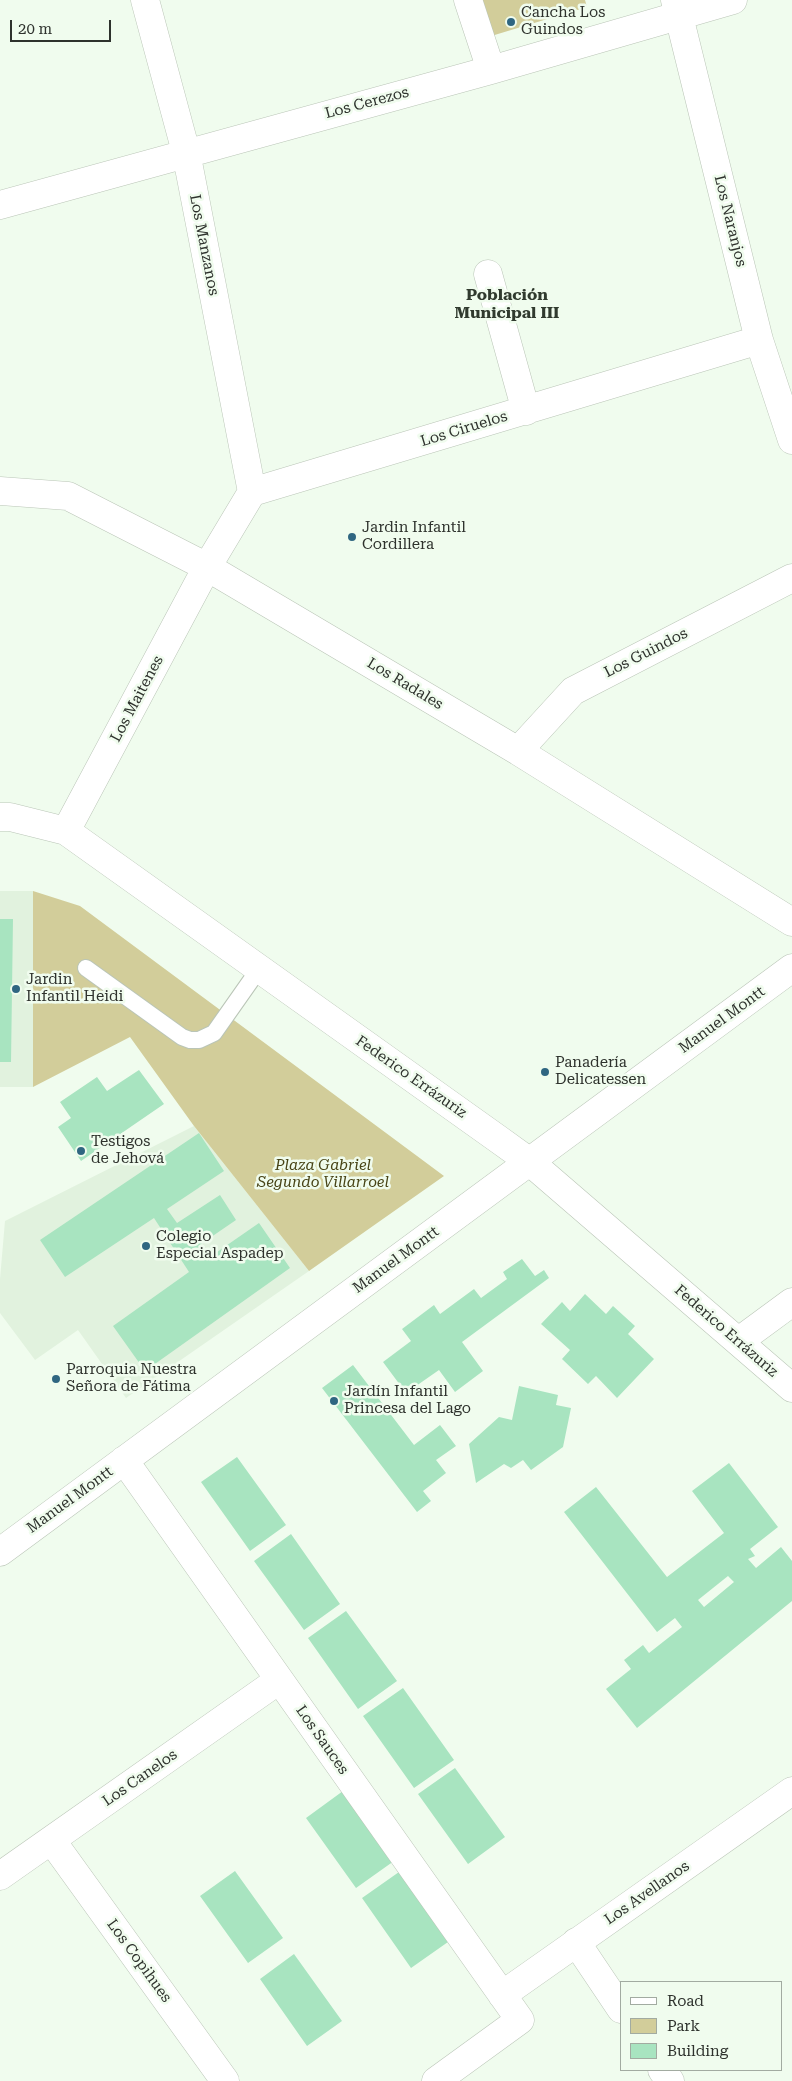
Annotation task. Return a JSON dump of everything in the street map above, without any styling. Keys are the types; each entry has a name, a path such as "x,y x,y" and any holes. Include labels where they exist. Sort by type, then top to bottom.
{"street":[{"name":"Los Manzanos","path":"145,0 186,152 252,492"},
{"path":"468,0 491,70"},
{"name":"Los Cerezos","path":"0,205 186,152 491,70 676,7 733,0"},
{"name":"Los Naranjos","path":"676,7 759,340 792,440"},
{"path":"488,274 526,411"},
{"name":"Los Ciruelos","path":"252,492 759,340"},
{"name":"Los Radales","path":"0,491 68,496 207,567 518,751 792,922"},
{"path":"207,567 252,492"},
{"name":"Los Maitenes","path":"66,831 207,567"},
{"name":"Los Guindos","path":"518,751 573,691 792,578"},
{"name":"Federico Errázuriz","path":"0,816 66,831 530,1162 792,1388"},
{"name":"Manuel Montt","path":"0,1552 792,968"},
{"path":"739,1341 792,1302"},
{"name":"Los Sauces","path":"124,1460 520,2020 436,2081"},
{"name":"Los Canelos","path":"0,1876 279,1680"},
{"name":"Los Avellanos","path":"502,1995 792,1791"},
{"name":"Los Copihues","path":"52,1841 225,2081"},
{"path":"576,1942 620,2007"}],"lane":[{"path":"86,968 182,1037 190,1040 199,1040 214,1033 259,969"}],"shaded area":[{"name":"Jardin Infantil Heidi","path":"0,891 33,891 33,1087 0,1087"},
{"name":"Colegio Especial Aspadep","path":"194,1126 309,1271 126,1398 78,1330 35,1360 0,1313 0,1279 5,1221"}],"green space":[{"name":"Cancha Los Guindos","path":"477,0 585,0 587,7 488,37"},
{"name":"Plaza Gabriel Segundo Villarroel","path":"33,891 80,906 444,1176 309,1271 194,1126 130,1037 33,1087"}],"building":[{"path":"0,919 13,919 11,1062 0,1062"},
{"path":"139,1070 164,1104 81,1161 58,1127 71,1118 60,1102 97,1077 107,1091"},
{"path":"199,1133 224,1171 167,1209 177,1223 220,1195 236,1220 198,1246 207,1259 259,1223 290,1268 145,1371 113,1326 189,1272 154,1218 65,1277 40,1240"},
{"path":"522,1259 535,1276 544,1270 549,1278 462,1342 483,1371 455,1392 439,1370 406,1393 383,1362 411,1341 402,1329 434,1305 440,1314 474,1289 481,1298 507,1279 503,1272"},
{"path":"585,1294 606,1314 613,1306 635,1326 628,1334 654,1359 617,1398 596,1376 588,1384 562,1359 570,1350 541,1324 562,1302 570,1311"},
{"path":"353,1365 414,1445 440,1425 456,1446 436,1460 446,1473 423,1491 431,1501 417,1512 322,1388"},
{"path":"519,1386 558,1395 556,1405 571,1408 563,1447 531,1470 523,1460 511,1468 504,1464 476,1483 469,1444 499,1417 512,1420"},
{"path":"237,1457 286,1525 250,1551 201,1482"},
{"path":"729,1463 778,1527 750,1549 755,1556 748,1559 756,1568 781,1547 792,1561 792,1601 637,1728 606,1689 631,1669 624,1660 643,1645 649,1653 682,1627 675,1618 657,1632 564,1512 596,1487 667,1577 724,1533 692,1491","holes":["728,1576 734,1582 704,1607 698,1600"]},
{"path":"291,1534 340,1604 304,1630 254,1561"},
{"path":"346,1611 397,1681 358,1709 308,1638"},
{"path":"403,1688 454,1760 414,1788 363,1716"},
{"path":"455,1768 505,1837 468,1864 418,1794"},
{"path":"343,1791 394,1861 356,1888 306,1818"},
{"path":"235,1871 283,1938 248,1963 200,1896"},
{"path":"399,1872 448,1942 411,1968 362,1898"},
{"path":"294,1954 342,2021 307,2046 260,1979"}],"place":[{"name":"Cancha Los Guindos","path":"511,22"},
{"name":"Jardin Infantil Cordillera","path":"352,537"},
{"name":"Jardin Infantil Heidi","path":"16,989"},
{"name":"Panadería Delicatessen","path":"545,1072"},
{"name":"Testigos de Jehová","path":"81,1151"},
{"name":"Colegio Especial Aspadep","path":"146,1246"},
{"name":"Parroquia Nuestra Señora de Fátima","path":"56,1379"},
{"name":"Jardín Infantil Princesa del Lago","path":"334,1401"}],"district":[{"name":"Población Municipal III","path":"507,304"}]}
